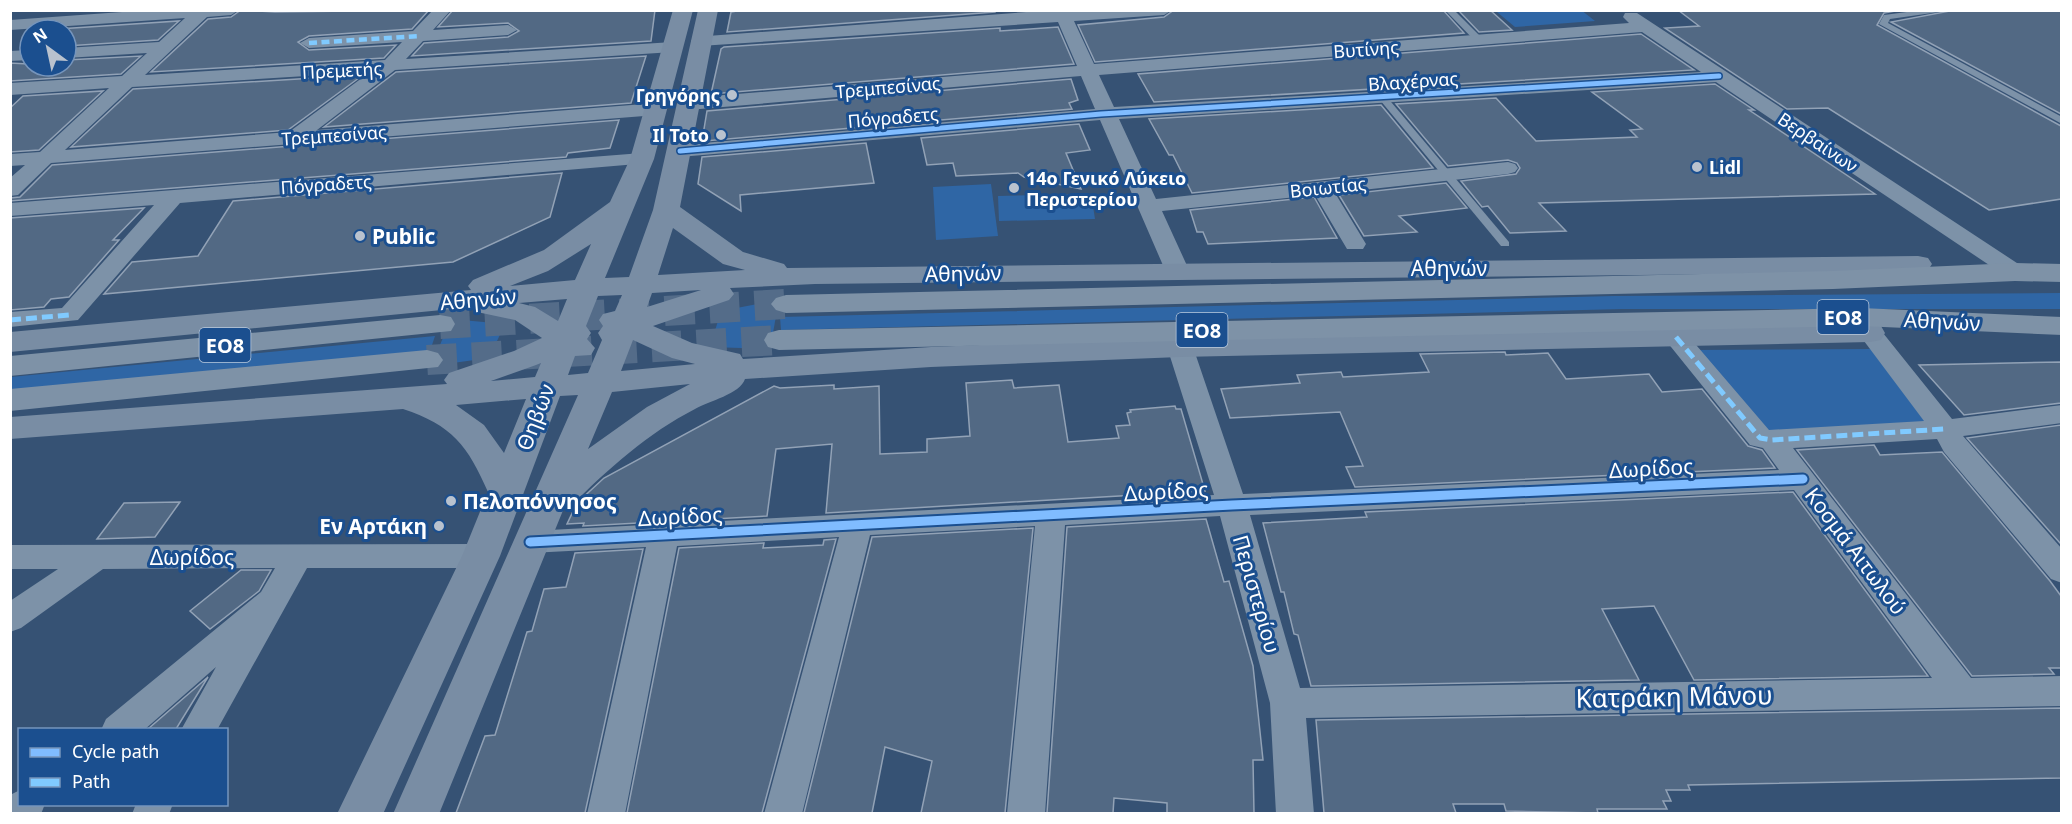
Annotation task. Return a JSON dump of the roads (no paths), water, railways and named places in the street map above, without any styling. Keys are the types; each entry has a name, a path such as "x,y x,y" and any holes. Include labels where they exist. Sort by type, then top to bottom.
{"highway":[{"path":"1918,264 2015,272"},
{"name":"Αθηνών","path":"786,304 1833,280 2015,272 2061,273"},
{"name":"Αθηνών","path":"10,366 431,314"},
{"name":"Αθηνών","path":"773,353 1861,317 2061,327"},
{"path":"1870,333 2061,327"},
{"name":"ΕΟ8","path":"10,400 427,360"}],"main road":[{"name":"Θηβών","path":"416,813 537,526 589,360 626,196 642,159 683,10"},
{"name":"Θηβών","path":"599,308 638,291 666,210 708,10"},
{"path":"431,314 480,287 548,261 592,232 626,196"},
{"path":"666,210 733,258 762,268 815,275"},
{"name":"Αθηνών","path":"10,342 431,314 599,308 638,291 815,275 1918,264"},
{"path":"599,308 710,296 754,285 815,275"},
{"path":"599,308 683,351 773,353"},
{"path":"589,360 599,308"},
{"path":"431,314 511,309 524,313 589,360"},
{"name":"Αθηνών","path":"10,428 400,398 550,378 589,360 773,353 931,357 1180,347 1870,333"},
{"path":"537,526 593,461 624,436 689,397 773,353"},
{"name":"Θηβών","path":"360,813 481,556 550,378 589,360"},
{"path":"400,398 490,371 589,360"},
{"path":"400,398 436,407 471,429 490,455 506,492"}],"street":[{"path":"10,25 231,10"},
{"path":"295,137 388,67 443,10"},
{"path":"494,60 517,10"},
{"path":"700,41 1063,14 1164,10"},
{"name":"Βερβαίνων","path":"1623,10 1644,27 2015,272"},
{"path":"10,190 203,11"},
{"path":"1063,14 1177,270"},
{"name":"Βυτίνης","path":"1088,70 1644,27"},
{"path":"309,43 508,30"},
{"path":"78,52 164,47"},
{"name":"Πρεμετής","path":"10,89 388,67 674,47"},
{"name":"Τρεμπεσίνας","path":"688,105 1088,70"},
{"name":"Βλαχέρνας","path":"1107,114 1719,76"},
{"name":"Τρεμπεσίνας","path":"10,160 657,109"},
{"name":"Πόγραδετς","path":"680,151 1107,114"},
{"name":"Πόγραδετς","path":"10,210 642,159"},
{"name":"Βοιωτίας","path":"1148,206 1508,168"},
{"path":"1322,188 1355,244"},
{"path":"10,320 69,315 174,196"},
{"path":"1870,333 1945,429 1954,445 2061,571"},
{"name":"Κοσμά Αιτωλού","path":"1676,337 1760,438 1772,440 1961,691"},
{"name":"Περιστερίου","path":"1180,347 1232,505 1287,703 1295,813"},
{"path":"1772,440 1945,429 2061,414"},
{"name":"Δωρίδος","path":"537,526 664,534 1803,479"},
{"path":"1026,813 1051,515"},
{"path":"783,813 857,526"},
{"path":"606,813 664,534"},
{"path":"199,728 298,556"},
{"name":"Δωρίδος","path":"10,557 481,556"},
{"path":"10,619 97,557"},
{"path":"119,728 272,601"},
{"name":"Κατράκη Μάνου","path":"1287,703 2061,691"}],"lane":[{"path":"1449,10 1479,40"},
{"path":"1949,10 1887,17 1883,24 2061,121"},
{"path":"1383,98 1505,244"}],"tunnel":[{"path":"440,324 786,304"},
{"path":"427,360 779,340"}],"place":[{"name":"Γρηγόρης","path":"732,95"},
{"name":"Il Toto","path":"721,135"},
{"name":"Lidl","path":"1697,167"},
{"name":"14ο Γενικό Λύκειο Περιστερίου","path":"1014,188"},
{"name":"Public","path":"360,236"},
{"name":"Πελοπόννησος","path":"451,501"},
{"name":"Εν Αρτάκη","path":"439,526"}]}
